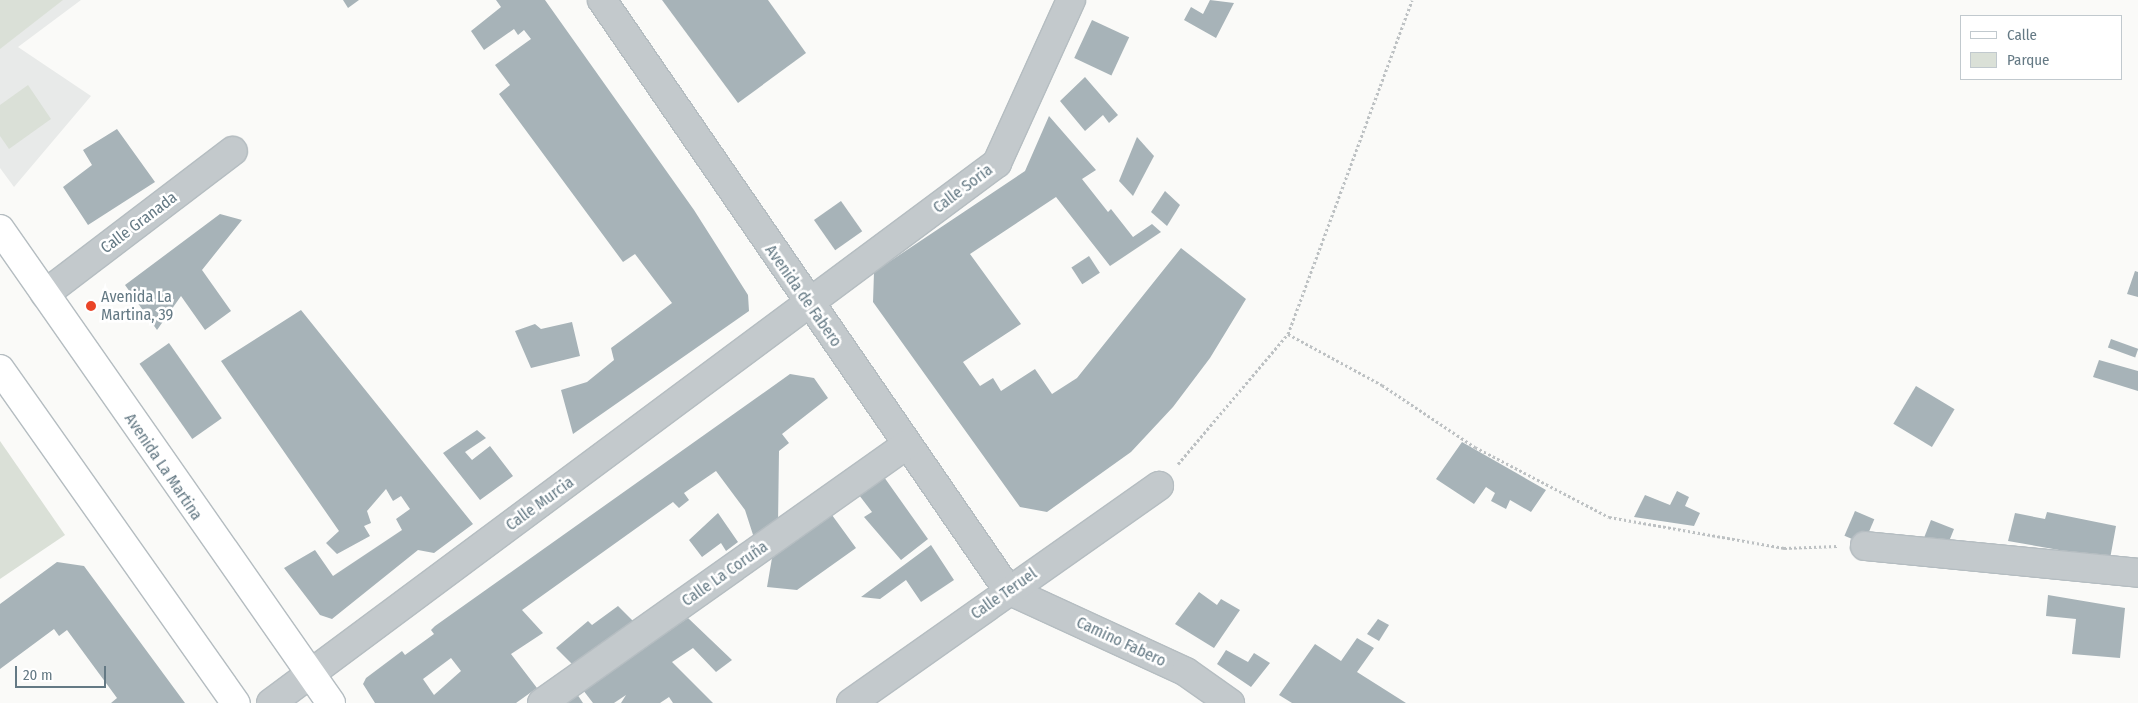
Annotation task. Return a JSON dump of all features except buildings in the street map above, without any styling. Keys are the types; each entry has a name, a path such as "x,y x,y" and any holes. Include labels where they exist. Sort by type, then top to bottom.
{"street":[{"name":"Avenida de Fabero","path":"602,0 810,306 1008,590"},
{"name":"Calle Soria","path":"810,306 997,163 1071,0"},
{"name":"Calle Granada","path":"45,294 233,151"},
{"name":"Avenida La Martina","path":"0,229 330,703"},
{"name":"Calle Murcia","path":"271,703 810,306"},
{"path":"0,369 236,703"},
{"name":"Calle La Coruña","path":"542,703 907,445"},
{"name":"Calle Teruel","path":"851,703 1008,590 1159,486"},
{"path":"1865,546 2138,573"},
{"name":"Camino Fabero","path":"1008,590 1186,672 1230,703"}],"path":[{"path":"1159,486 1288,334 1412,0"},
{"path":"1288,334 1382,386 1475,447 1608,517 1784,548 1865,546"}],"shaded area":[{"path":"0,0 81,0 18,47 91,96 14,187 0,168"}],"green space":[{"path":"0,0 63,0 0,49"},
{"path":"28,85 51,119 9,149 0,136 0,105"},
{"path":"0,441 65,535 0,579"}],"place":[{"name":"Avenida La Martina, 39","path":"91,306"}]}
